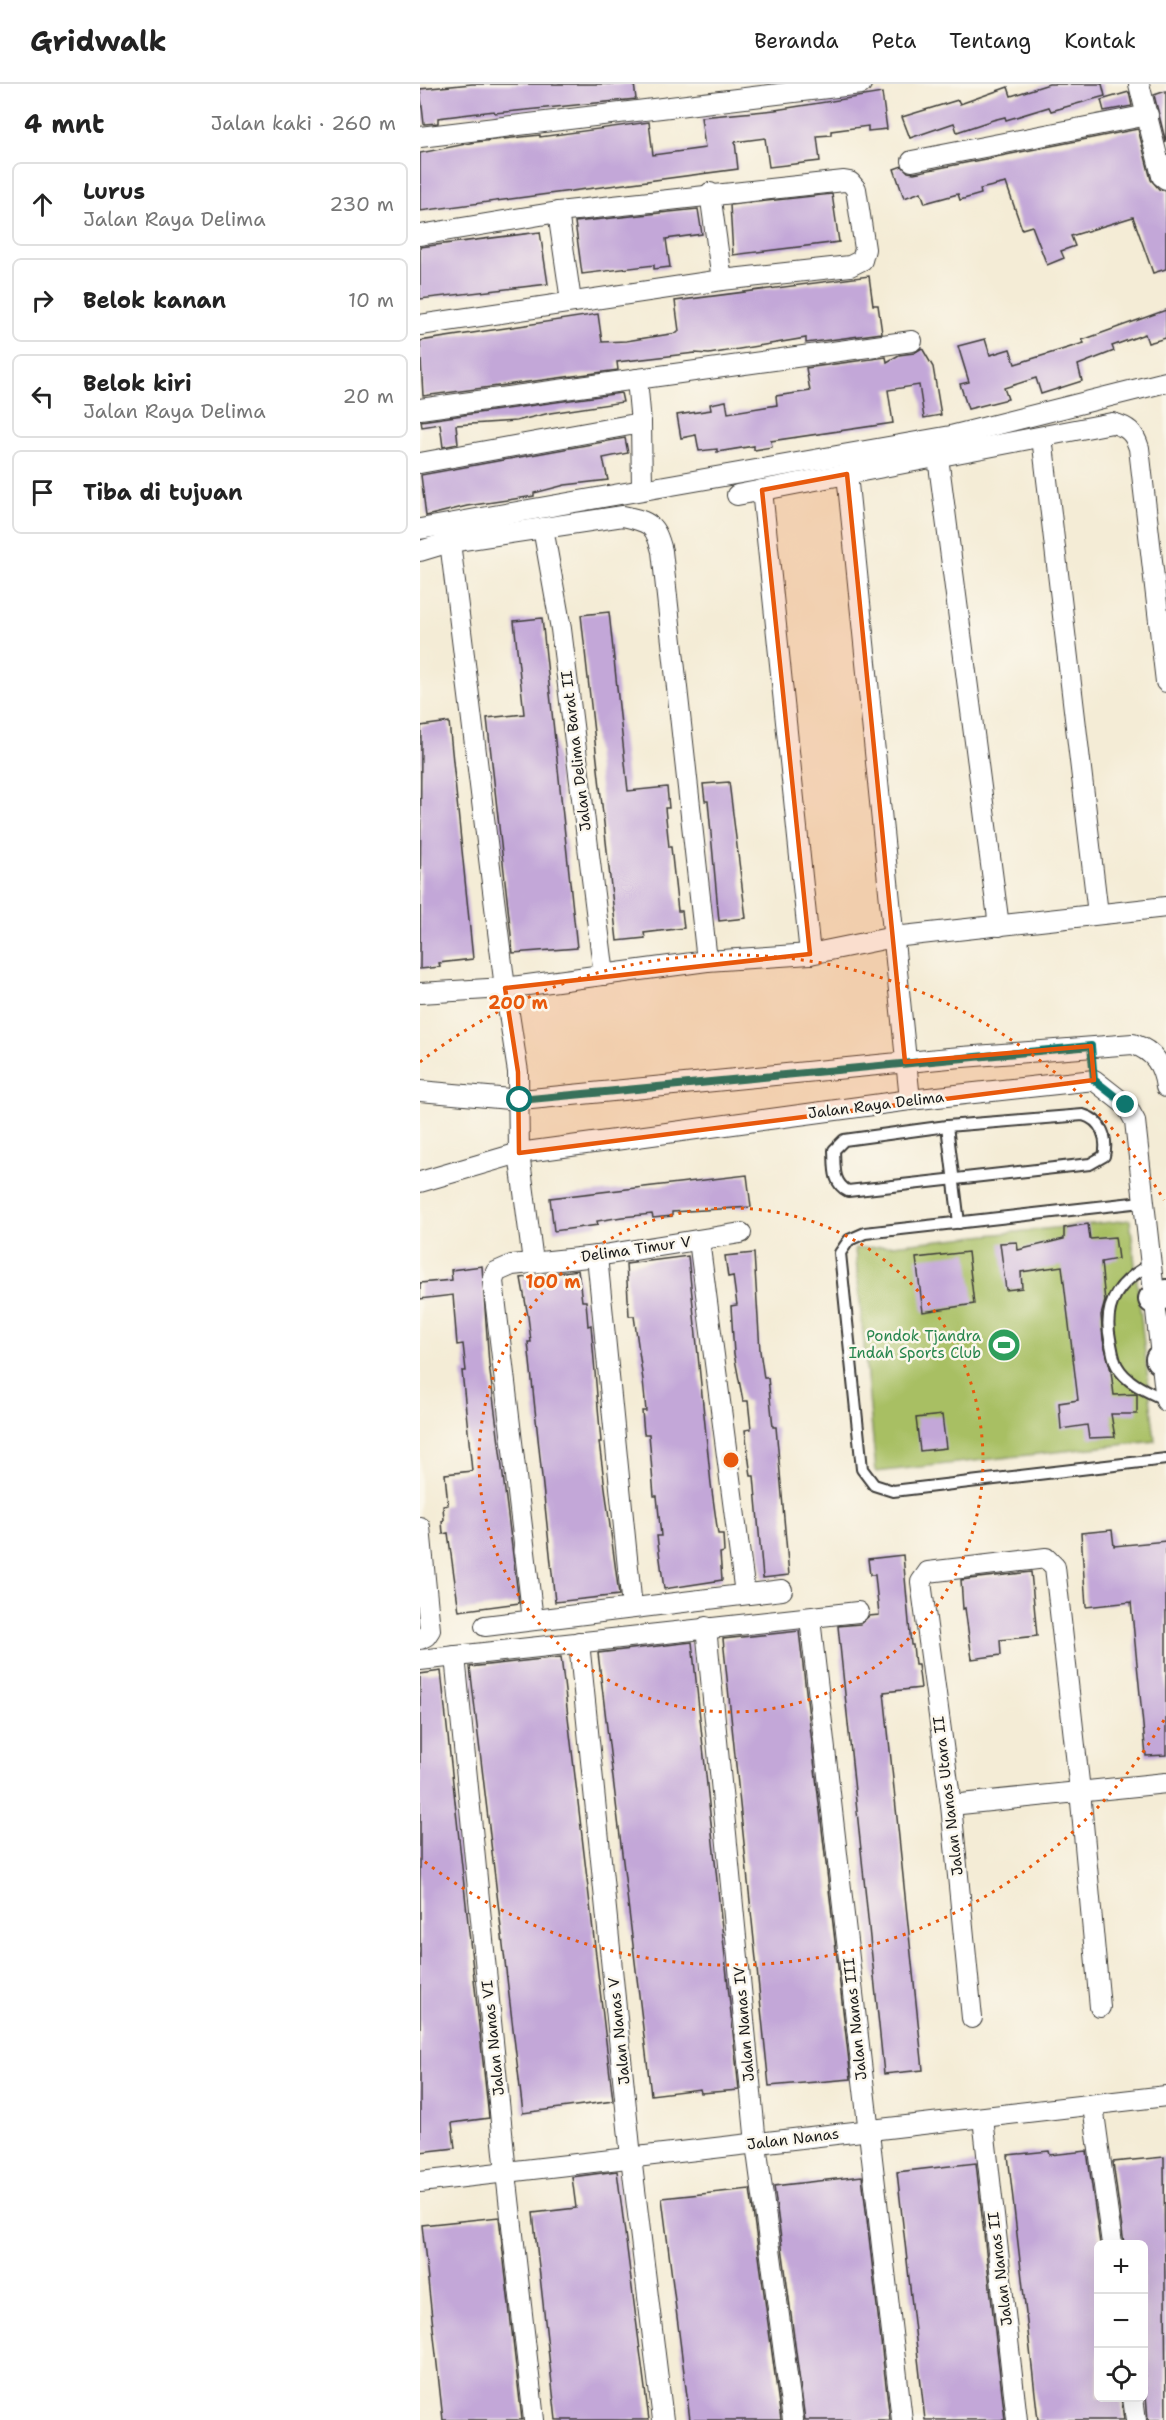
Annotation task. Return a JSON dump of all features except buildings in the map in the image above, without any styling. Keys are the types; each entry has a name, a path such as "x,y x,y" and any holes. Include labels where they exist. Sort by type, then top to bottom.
{"street":[{"path":"420,137 861,84"},
{"path":"1139,84 1164,178"},
{"path":"912,161 1148,115"},
{"path":"420,235 558,212 710,193 850,182 856,189 866,249 862,260 850,266 722,280 420,325"},
{"path":"710,193 722,280"},
{"path":"558,212 571,301"},
{"path":"420,409 912,341"},
{"path":"637,379 641,423 642,488"},
{"path":"420,529 642,488 951,436 1166,382"},
{"path":"420,463 641,423"},
{"path":"737,495 1112,423 1124,426 1136,438 1166,682"},
{"path":"1042,437 1098,914"},
{"path":"938,457 999,926"},
{"path":"847,474 910,1100"},
{"path":"762,490 810,954"},
{"path":"420,551 450,542 623,516 650,524 657,531 662,551 707,961"},
{"name":"Jalan Delima Barat II","path":"543,528 561,629 604,975"},
{"path":"450,542 520,1100 519,1153 533,1262"},
{"path":"420,993 505,987 707,961 810,954 894,937 1166,907"},
{"path":"420,1091 520,1100 905,1062 1132,1044 1145,1048 1156,1056 1164,1074 1166,1087"},
{"path":"1091,1046 1094,1080 1126,1105 1135,1121 1150,1265 1158,1299 1166,1401"},
{"name":"Jalan Raya Delima","path":"420,1182 519,1153 910,1100 1094,1080"},
{"name":"Delima Timur V","path":"533,1620 493,1281 496,1272 512,1265 597,1256 741,1233"},
{"path":"699,1240 745,1594"},
{"path":"597,1256 632,1608"},
{"path":"420,1527 430,1630 420,1639"},
{"name":"Jalan Nanas Utara II","path":"972,2018 951,1805 921,1582 928,1572 1046,1558 1051,1561 1055,1567 1080,1791"},
{"path":"485,1626 782,1590"},
{"path":"420,1660 858,1612"},
{"name":"Jalan Nanas III","path":"810,1619 902,2420"},
{"name":"Jalan Nanas IV","path":"706,1627 756,2144 793,2420"},
{"name":"Jalan Nanas V","path":"579,1642 632,2157 663,2420"},
{"name":"Jalan Nanas VI","path":"455,1656 506,2173 534,2420"},
{"path":"951,1805 1166,1782"},
{"path":"1080,1791 1100,2007"},
{"name":"Jalan Nanas","path":"420,2182 1166,2096"},
{"path":"1093,2106 1111,2240"},
{"name":"Jalan Nanas II","path":"983,2118 1017,2420"},
{"path":"1134,2402 1136,2420"}],"lane":[{"path":"1083,1115 1093,1119 1104,1134 1107,1144 1104,1156 1090,1164 953,1181 848,1191 840,1188 835,1178 834,1150 844,1140 947,1126 1083,1115"},
{"path":"947,1126 959,1223"},
{"path":"1142,1202 865,1233 849,1240 840,1253 862,1469 867,1478 882,1489 893,1491 1166,1459"},
{"path":"1150,1265 1131,1275 1116,1290 1108,1312 1109,1332 1117,1366 1130,1380 1166,1401"}],"highlighted area":[{"path":"847,474 905,1062 1091,1046 1094,1080 519,1153 518,1072 505,988 810,954 762,490"}],"green space":[{"name":"Pondok Tjandra Indah Sports Club","path":"1130,1220 1155,1441 876,1472 855,1249"}],"place":[{"name":"Pondok Tjandra Indah Sports Club","path":"1004,1345"}],"route":[{"path":"520,1100 1091,1046 1094,1080 1126,1105"}]}
